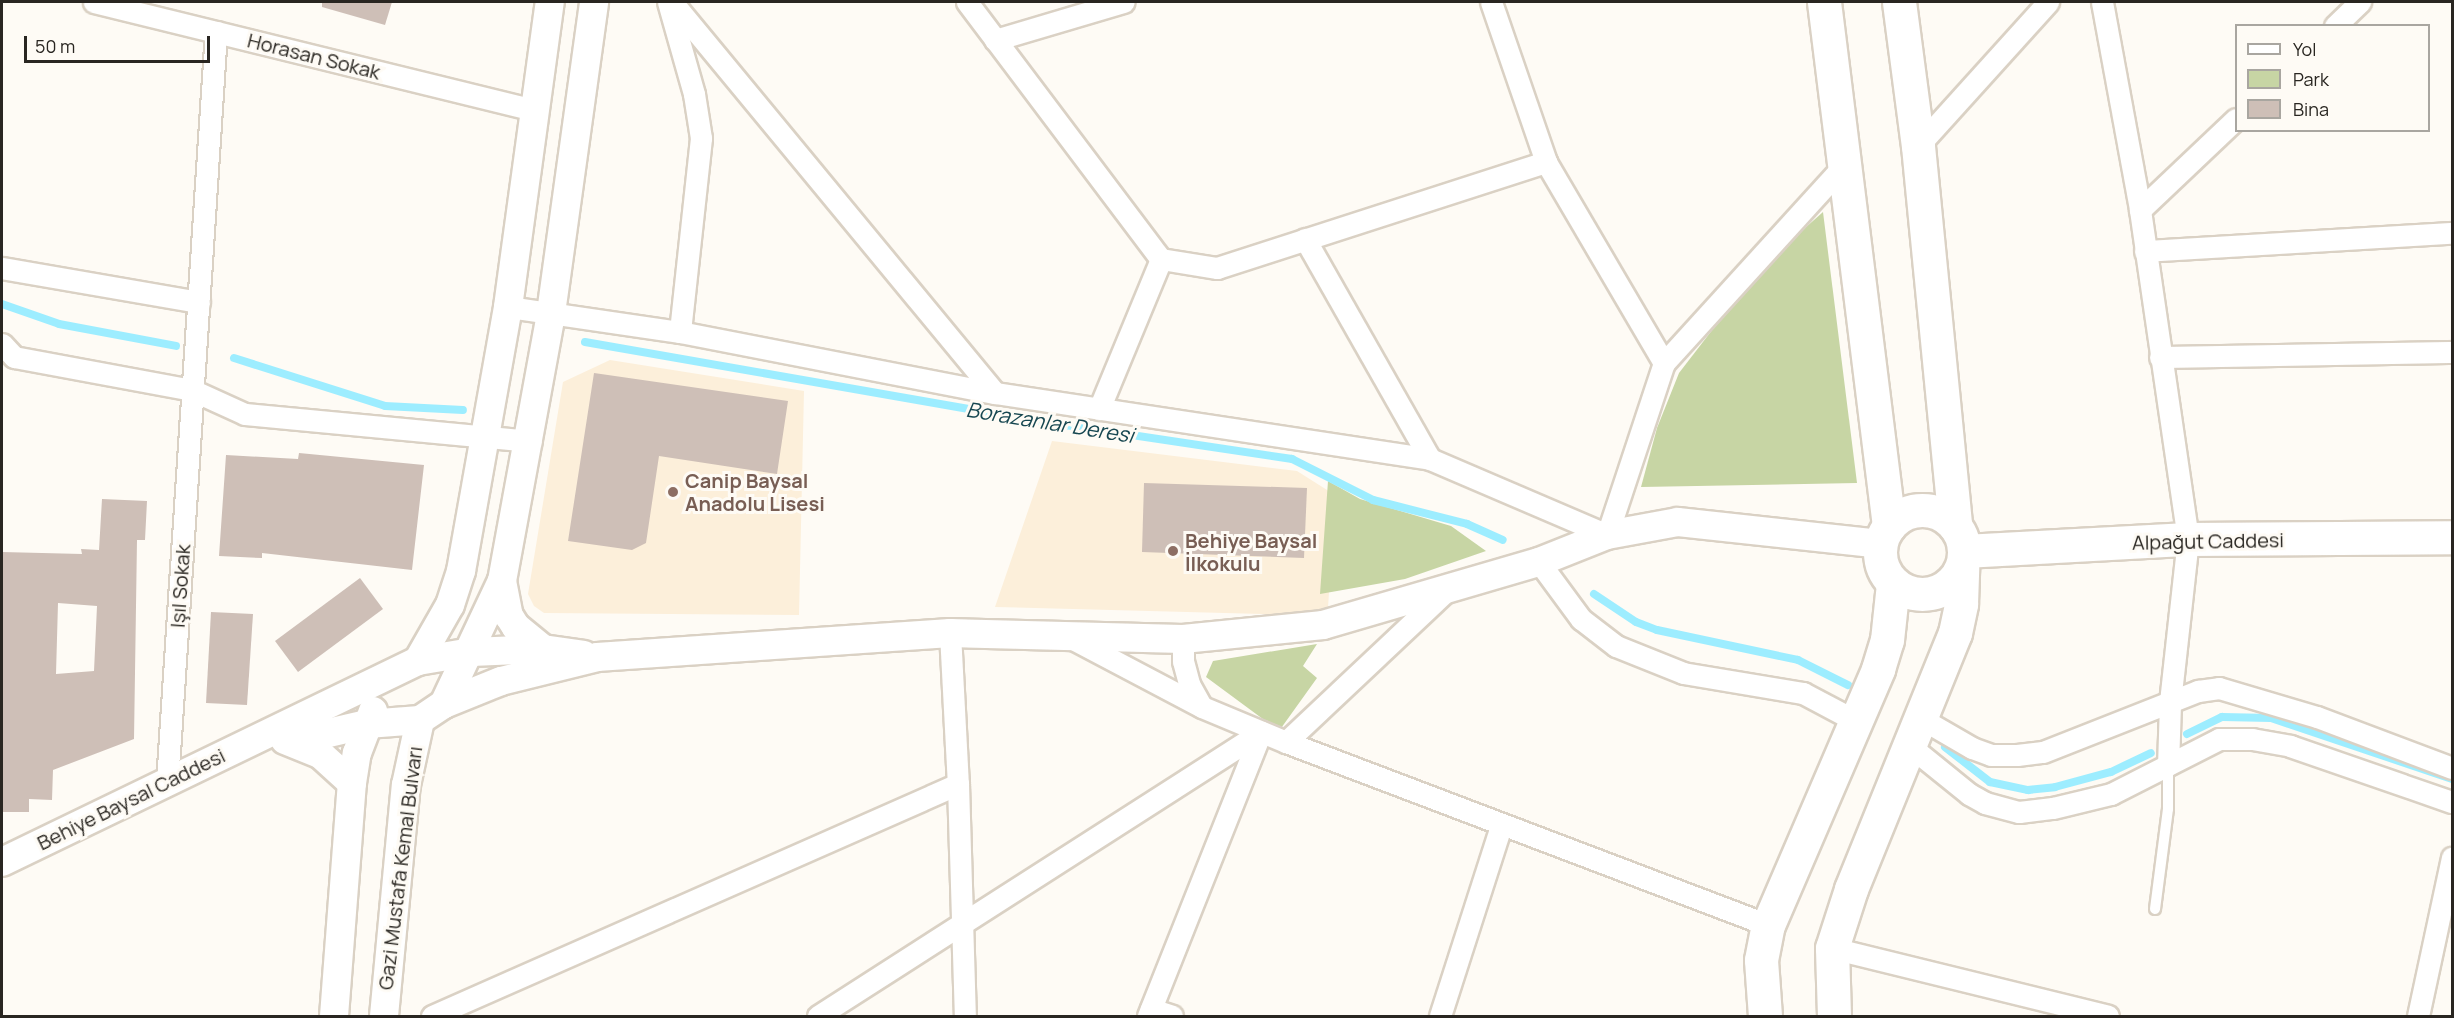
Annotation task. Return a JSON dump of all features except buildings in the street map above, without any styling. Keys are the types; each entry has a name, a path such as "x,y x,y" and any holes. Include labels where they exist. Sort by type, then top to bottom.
{"main road":[{"path":"418,661 450,605 461,571 508,307 550,2"},
{"path":"444,704 471,652 502,581 531,441 594,2"},
{"path":"1765,1017 1761,960 1768,925 1854,720 1878,669 1887,640 1893,584 1880,559 1884,535 1846,163 1824,2"},
{"path":"1834,1017 1832,948 1851,889 1917,733 1955,633 1961,604 1960,548 1918,146 1899,2"},
{"path":"294,741 366,724 420,720 444,704 501,681 597,657 950,633 1183,639 1323,625 1446,591 1539,562 1607,535 1678,522 1704,522 1884,535 1907,512 1921,509 1936,512 1960,548 1955,580 1932,594 1911,593 1893,584"},
{"name":"Alpağut Caddesi","path":"1960,548 2188,540 2452,537"},
{"path":"502,581 509,616 516,627 543,649"},
{"path":"418,661 471,652 543,649 597,657"},
{"name":"Behiye Baysal Caddesi","path":"2,862 418,661"},
{"path":"334,1017 352,783 366,724 393,675"},
{"name":"Gazi Mustafa Kemal Bulvarı","path":"384,1017 405,784 420,720"},
{"path":"259,736 294,741 320,754 352,783"}],"street":[{"name":"Horasan Sokak","path":"94,2 534,110"},
{"path":"670,2 694,94 701,138 680,332"},
{"path":"670,2 995,393"},
{"path":"967,2 1161,259 1217,268 1545,162"},
{"path":"996,40 1123,2"},
{"path":"1491,2 1545,162 1664,363"},
{"path":"1918,146 2048,2"},
{"path":"2102,2 2140,210 2188,540 2170,703 2168,765"},
{"path":"2337,24 2360,2"},
{"name":"Işıl Sokak","path":"167,783 216,32"},
{"path":"2140,210 2235,120"},
{"path":"508,307 680,332 995,393 1430,459 1607,535 1664,363 1846,163"},
{"path":"2145,251 2452,233"},
{"path":"1305,239 1430,459"},
{"path":"1099,409 1161,259"},
{"path":"2,268 199,302"},
{"path":"2,344 15,357 192,390 245,414 486,439 531,441"},
{"path":"2160,357 2452,352"},
{"path":"1539,562 1581,619 1616,646 1683,673 1803,693 1854,720"},
{"path":"1286,742 1446,591"},
{"path":"950,633 958,784 965,1017"},
{"path":"1070,637 1202,707 1261,732 1501,826 1768,925"},
{"path":"1183,639 1186,673 1202,707"},
{"path":"1917,733 1991,755 2043,752 2198,691 2219,688 2243,693 2452,768"},
{"path":"818,1017 1261,732"},
{"path":"1172,1017 1150,1013 1261,732"},
{"path":"1917,733 1969,794 1985,803 2019,812 2073,804 2111,794 2219,739 2252,739 2290,746 2452,802"},
{"path":"432,1017 958,784"},
{"path":"1440,1017 1501,826"},
{"path":"2418,1017 2452,858"},
{"path":"1832,948 2108,1017"}],"lane":[{"path":"2155,909 2168,809 2168,765"}],"shaded area":[{"name":"Canip Baysal Anadolu Lisesi","path":"610,360 804,391 799,615 544,613 534,606 528,594 563,382"},
{"name":"Behiye Baysal İlkokulu","path":"1052,441 1297,471 1335,495 1328,608 1303,615 995,607"}],"green space":[{"path":"1823,212 1857,483 1641,487 1657,428 1679,373 1760,268"},
{"path":"1328,481 1360,499 1451,526 1486,551 1405,579 1320,594"},
{"path":"1317,644 1303,666 1317,678 1279,731 1206,677 1213,661"}],"waterway":[{"name":"Borazanlar Deresi","path":"2,304 59,324 176,346"},
{"name":"Borazanlar Deresi","path":"585,342 1038,421 1292,459 1373,500 1467,524 1503,540"},
{"name":"Borazanlar Deresi","path":"234,358 385,406 463,410"},
{"name":"Borazanlar Deresi","path":"1594,594 1636,622 1657,630 1798,660 1848,685"},
{"name":"Borazanlar Deresi","path":"2187,734 2222,717 2271,718 2452,779"},
{"name":"Borazanlar Deresi","path":"1945,747 1990,782 2028,790 2055,787 2111,772 2151,753"}],"place":[{"name":"Canip Baysal Anadolu Lisesi","path":"673,492"},
{"name":"Behiye Baysal İlkokulu","path":"1173,551"}]}
